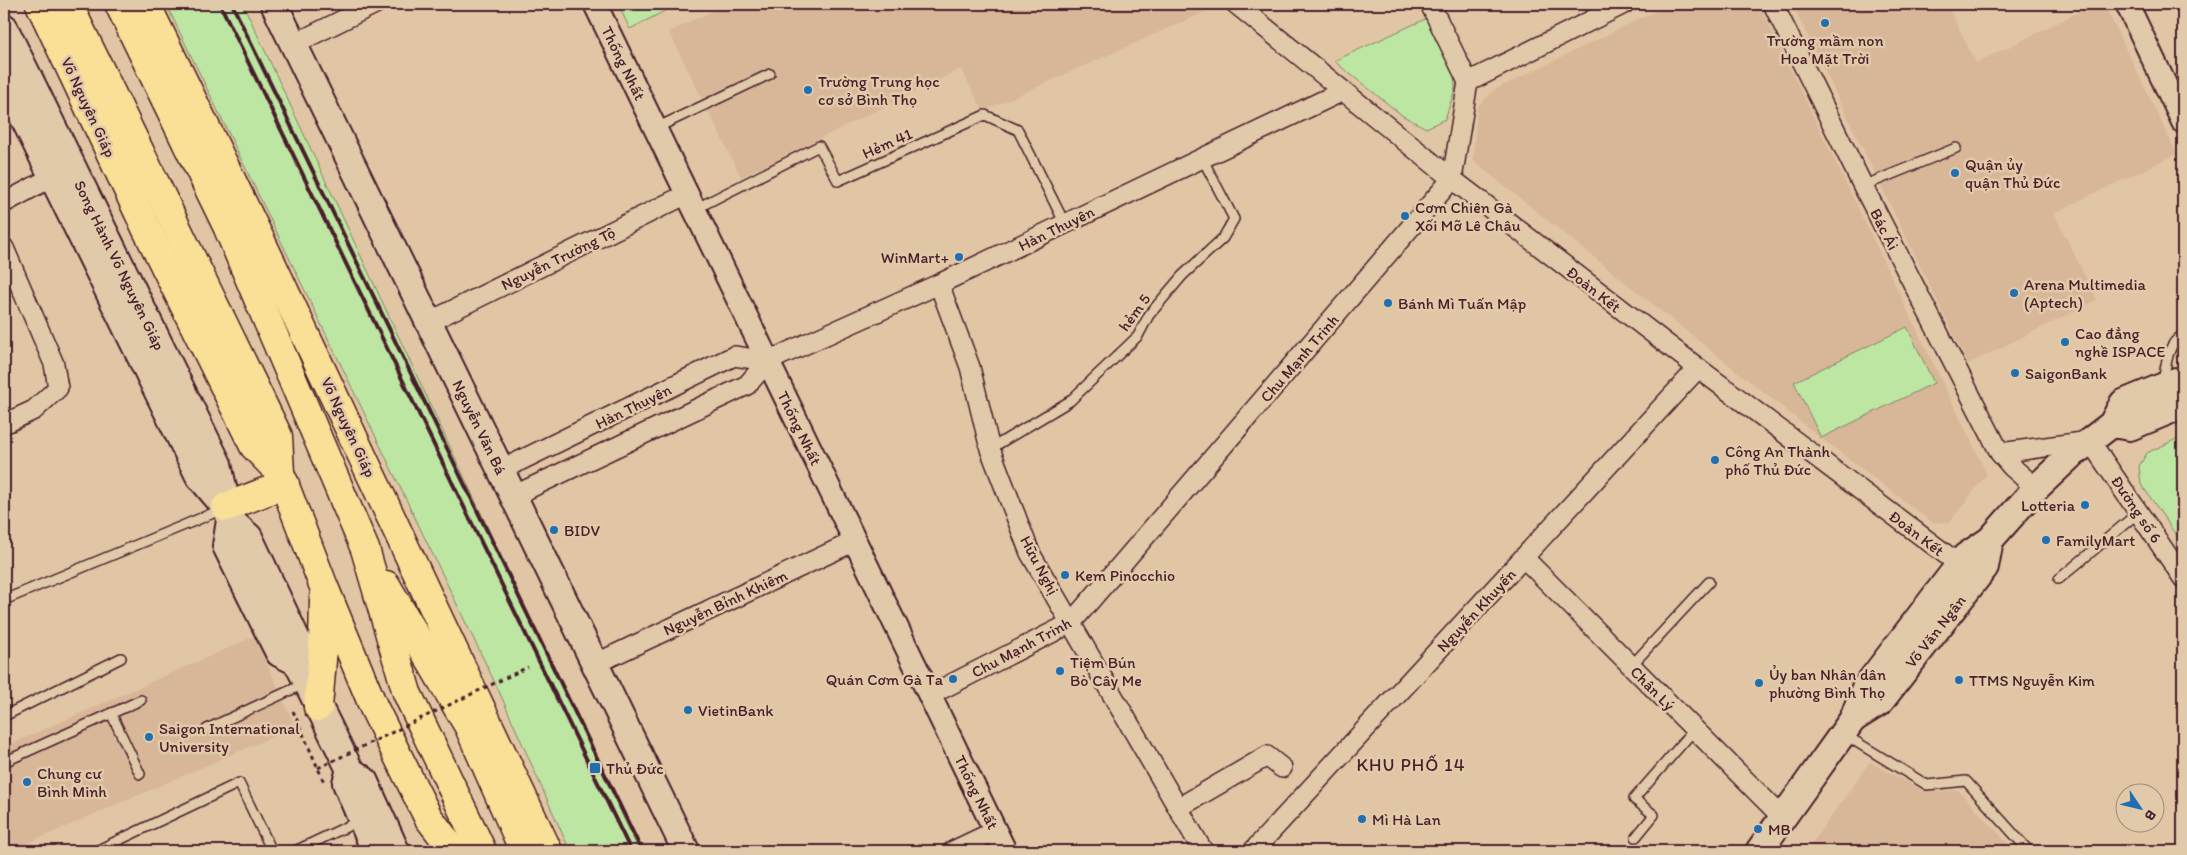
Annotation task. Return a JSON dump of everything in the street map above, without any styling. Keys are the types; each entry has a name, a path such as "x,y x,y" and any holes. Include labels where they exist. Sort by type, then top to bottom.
{"highway":[{"name":"Võ Nguyên Giáp","path":"40,4 146,228 254,446 283,478"},
{"name":"Võ Nguyên Giáp","path":"68,4 278,436 283,478 324,587 374,708 433,832 454,851"},
{"name":"Võ Nguyên Giáp","path":"119,4 227,226 365,549 407,693 482,851"},
{"name":"Võ Nguyên Giáp","path":"146,4 261,241 548,851"},
{"path":"175,119 182,80"},
{"path":"227,226 261,241"},
{"path":"228,514 283,478"},
{"name":"Võ Nguyên Giáp","path":"365,549 469,727 524,851"},
{"path":"303,691 323,648 324,587"}],"main road":[{"name":"Nguyễn Văn Bá","path":"274,4 686,851"},
{"name":"Song Hành Võ Nguyên Giáp","path":"4,26 218,464 228,514 226,546 279,654 350,770 364,780 396,851"},
{"name":"Song Hành Võ Nguyên Giáp","path":"4,78 199,476 228,514"},
{"name":"Võ Văn Ngân","path":"1759,851 1848,726 1865,688 1966,556 1990,540 2036,488 2112,424 2123,403 2173,385"},
{"path":"2112,424 2130,427 2183,405"},
{"name":"Võ Văn Ngân","path":"1848,726 1880,702 1973,582 1984,567 1990,540"},
{"name":"Song Hành Võ Nguyên Giáp","path":"350,770 346,783 375,851"}],"street":[{"path":"294,44 375,4"},
{"name":"Thống Nhất","path":"595,4 1005,851"},
{"name":"Đoàn Kết","path":"1236,4 1452,179 1698,368 1960,565"},
{"path":"1430,4 1468,82 1452,179"},
{"path":"1468,82 1624,4"},
{"name":"Bác Ái","path":"1772,4 2000,453 2012,467 2036,488"},
{"path":"2126,4 2183,122"},
{"name":"Hàn Thuyên","path":"513,496 747,385 768,361 939,284 1343,90"},
{"path":"4,203 52,177"},
{"name":"Chu Mạnh Trinh","path":"930,695 1071,623 1452,179"},
{"name":"Nguyễn Trường Tộ","path":"429,322 691,202"},
{"path":"4,248 54,364 58,388 34,410 4,424"},
{"name":"Hữu Nghị","path":"939,284 970,367 990,450 1030,553 1203,851"},
{"name":"Hàn Thuyên","path":"501,470 734,356 768,361"},
{"name":"Nguyễn Khuyến","path":"1253,851 1698,368"},
{"path":"2000,453 2090,441"},
{"name":"Đường số 6","path":"2090,441 2183,578"},
{"name":"Nguyễn Bỉnh Khiêm","path":"595,664 855,540"},
{"name":"Chân Lý","path":"1524,558 1783,818"},
{"path":"1178,808 1267,756 1282,768"},
{"path":"953,851 996,831"}],"lane":[{"path":"655,128 770,74"},
{"name":"Hẻm 41","path":"691,202 819,146 838,181 985,115 1018,130 1065,224"},
{"path":"1863,186 1956,148"},
{"name":"hẻm 5","path":"990,450 1070,401 1138,336 1148,315 1182,276 1223,238 1234,219 1202,158"},
{"path":"2173,385 2169,353 2173,344 2183,335"},
{"path":"2060,579 2139,512"},
{"path":"4,600 228,514"},
{"path":"1631,666 1708,582"},
{"path":"4,716 120,658"},
{"path":"207,729 303,691"},
{"path":"4,762 141,700"},
{"path":"111,713 140,774"},
{"path":"1848,726 1927,785 1966,781 2029,851"},
{"path":"1636,837 1654,815 1634,799 1694,730"},
{"path":"96,851 239,783 272,851"},
{"path":"295,851 362,820"}],"path":[{"path":"303,691 318,768 528,667"}],"shaded area":[{"name":"Trường Trung học cơ sở Bình Thọ","path":"726,4 1204,4 1207,11 983,111 961,69 741,177 669,32"},
{"path":"1670,4 1759,4 1987,474 1950,522 1933,523 1821,438 1473,161 1477,107 1494,90"},
{"name":"Quận ủy quận Thủ Đức","path":"1792,4 1947,4 1976,63 2095,4 2104,4 2177,154 2054,213 2097,300 1968,364"},
{"name":"Saigon International University","path":"255,636 295,727 10,851 4,851 4,747"},
{"path":"1870,762 1924,791 1958,790 2015,851 1806,851"}],"green space":[{"path":"166,4 243,4 639,851 570,851 498,689"},
{"path":"618,4 678,4 630,29"},
{"path":"1434,15 1454,63 1455,89 1445,119 1426,128 1403,116 1334,61"},
{"path":"1907,327 1934,383 1821,438 1794,382"},
{"path":"2183,436 2183,545 2141,484 2139,466 2147,453"}],"railway":[{"path":"220,4 631,851"},
{"path":"232,4 642,851"}],"place":[{"name":"Trường mầm non Hoa Mặt Trời","path":"1825,23"},
{"name":"Trường Trung học cơ sở Bình Thọ","path":"808,90"},
{"name":"Quận ủy quận Thủ Đức","path":"1955,173"},
{"name":"Cơm Chiên Gà Xối Mỡ Lê Châu","path":"1405,216"},
{"name":"WinMart+","path":"959,257"},
{"name":"Arena Multimedia (Aptech)","path":"2014,293"},
{"name":"Bánh Mì Tuấn Mập","path":"1388,303"},
{"name":"Cao đẳng nghề ISPACE","path":"2065,342"},
{"name":"SaigonBank","path":"2015,373"},
{"name":"Công An Thành phố Thủ Đức","path":"1715,460"},
{"name":"Lotteria","path":"2085,505"},
{"name":"BIDV","path":"554,530"},
{"name":"FamilyMart","path":"2046,540"},
{"name":"Kem Pinocchio","path":"1065,575"},
{"name":"Tiệm Bún Bò Cây Me","path":"1060,671"},
{"name":"Quán Cơm Gà Ta","path":"953,679"},
{"name":"TTMS Nguyễn Kim","path":"1959,680"},
{"name":"Ủy ban Nhân dân phường Bình Thọ","path":"1759,683"},
{"name":"VietinBank","path":"688,710"},
{"name":"Saigon International University","path":"149,737"},
{"name":"Thủ Đức","path":"595,768"},
{"name":"Chung cư Bình Minh","path":"27,782"},
{"name":"Mì Hà Lan","path":"1362,819"},
{"name":"MB","path":"1758,829"}],"district":[{"name":"KHU PHỐ 14","path":"1411,765"}]}
